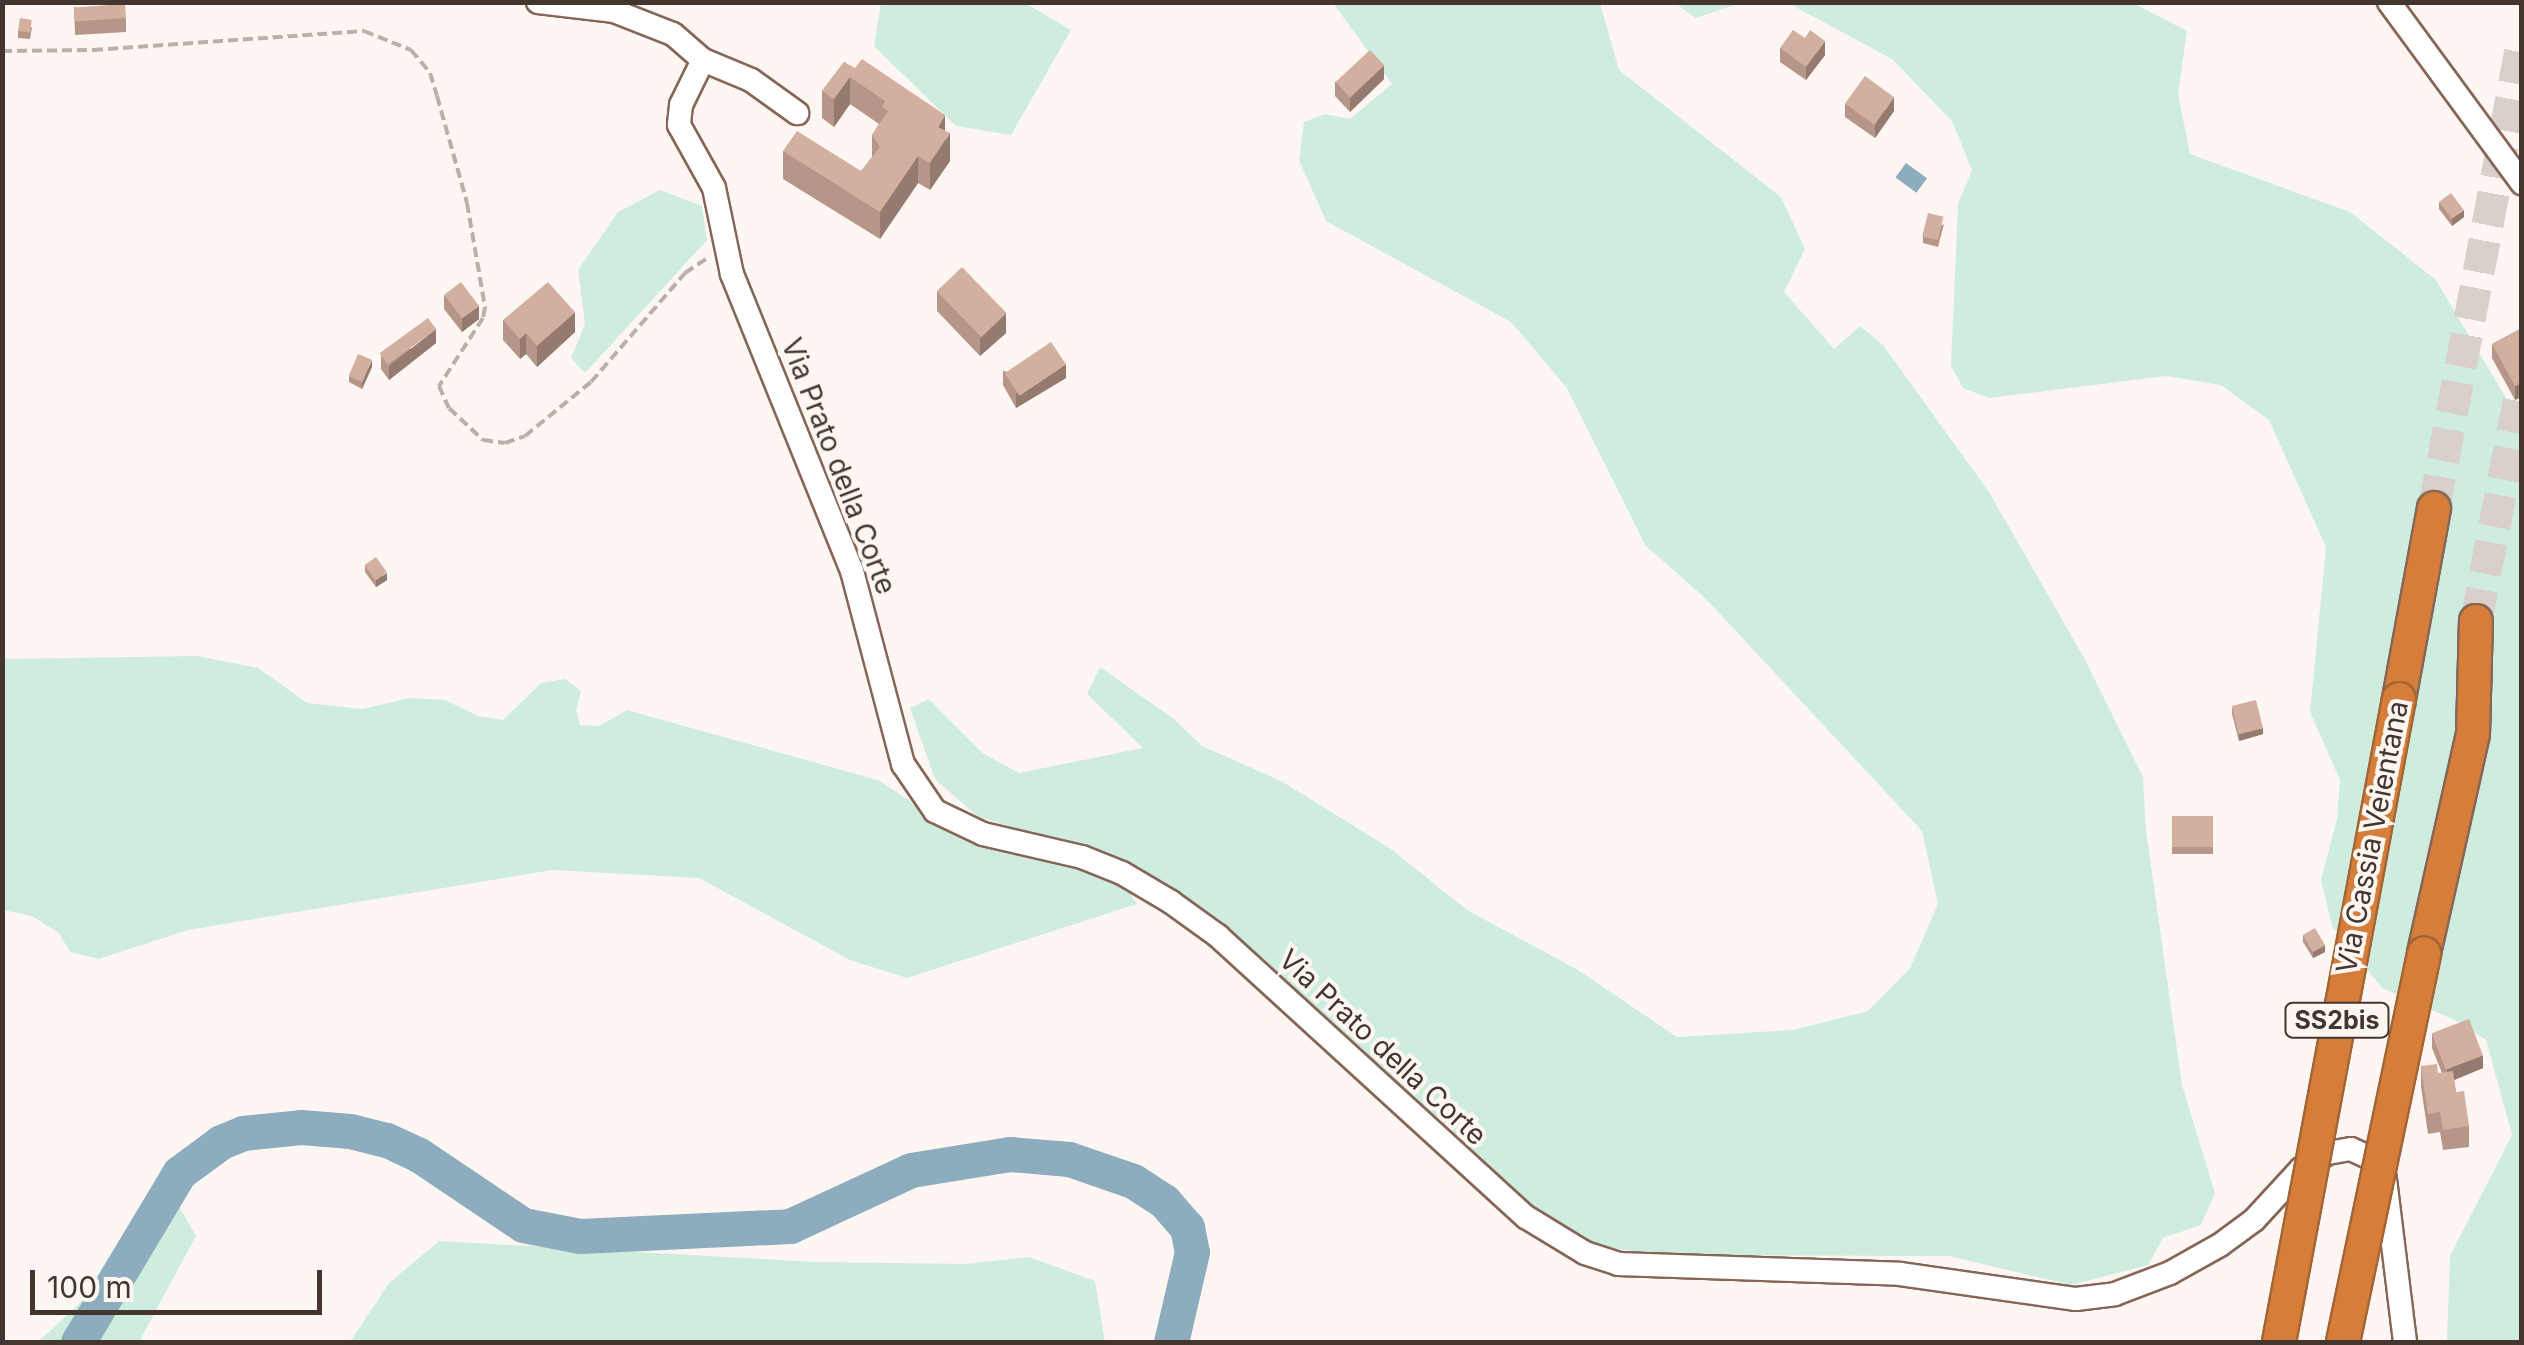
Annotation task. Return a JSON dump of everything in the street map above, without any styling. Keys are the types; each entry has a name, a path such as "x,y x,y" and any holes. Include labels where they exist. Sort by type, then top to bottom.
{"highway":[{"name":"Via Cassia Veientana","path":"2279,1342 2434,508"},
{"name":"SS2bis","path":"2344,1342 2473,734 2476,622"}],"street":[{"path":"2389,2 2522,183"},
{"path":"528,3 614,11 673,34 703,60 751,80 797,113"},
{"name":"Via Prato della Corte","path":"703,60 682,104 679,126 714,188 732,274 852,571 903,764 920,796 949,821 966,829 1082,858 1146,886 1194,918 1526,1217 1584,1253 1618,1264 1900,1274 2076,1298 2116,1294 2170,1273 2236,1235 2301,1169 2328,1153 2351,1149 2372,1160 2385,1180 2404,1342"}],"path":[{"path":"2,52 93,50 364,31 411,50 430,72 467,202 485,306 483,318 439,386 449,408 483,440 505,443 525,436 592,382 684,273 708,257 728,254"}],"green space":[{"path":"1675,2 1740,3 1696,18"},
{"path":"881,3 1025,3 1071,30 1011,135 956,126 874,46"},
{"path":"1333,3 1600,3 1619,70 1781,197 1805,249 1784,292 1834,349 1860,326 1883,345 1989,492 2083,656 2143,777 2146,830 2182,1085 2215,1193 2201,1225 2163,1238 2148,1265 2071,1285 1949,1256 1657,1255 1589,1244 1532,1205 1194,906 1047,839 977,816 935,779 910,708 929,699 982,753 1019,773 1143,748 1087,694 1100,667 1174,719 1202,746 1281,781 1391,849 1467,910 1578,970 1677,1037 1793,1030 1868,1011 1910,968 1938,904 1922,831 1706,599 1645,545 1567,388 1511,322 1326,221 1299,160 1304,122 1325,114 1350,119 1392,84"},
{"path":"1788,3 2133,3 2187,31 2178,94 2190,154 2350,212 2436,280 2521,423 2521,1342 2447,1342 2450,1256 2512,1135 2486,1040 2459,1022 2382,988 2332,926 2321,880 2337,819 2340,780 2310,712 2326,547 2269,420 2221,385 2166,376 1989,398 1963,388 1951,366 1958,204 1972,170 1952,121 1892,59"},
{"path":"660,190 702,206 707,240 585,373 571,358 585,324 578,270 618,212"},
{"path":"197,656 258,668 307,703 362,709 410,698 445,700 478,716 503,720 541,683 565,679 581,691 576,710 580,725 599,726 627,710 878,780 968,839 1081,866 1126,886 1137,904 907,978 850,960 699,878 552,870 188,930 99,959 70,952 59,933 32,916 3,910 3,659"},
{"path":"180,1208 196,1236 139,1342 38,1342 80,1303 137,1212"},
{"path":"439,1241 816,1262 965,1264 1029,1257 1095,1281 1105,1342 350,1342 389,1283"}],"water":[{"path":"1906,163 1927,178 1916,193 1895,178"}],"building":[{"path":"125,4 126,18 75,22 74,8"},
{"path":"20,18 32,20 30,33 18,31"},
{"path":"1793,30 1805,38 1810,30 1825,41 1806,67 1780,48"},
{"path":"1370,50 1384,65 1350,97 1336,82"},
{"path":"862,59 945,115 938,127 950,133 930,163 918,156 880,212 783,151 797,131 861,171 880,147 872,135 888,111 882,107 885,101 850,77 834,99 822,91 844,62 855,68"},
{"path":"1865,76 1894,97 1874,125 1845,104"},
{"path":"2451,193 2464,210 2452,219 2439,202"},
{"path":"1928,213 1944,217 1938,240 1922,236"},
{"path":"962,267 1006,313 981,337 937,291"},
{"path":"461,282 479,306 462,319 444,295"},
{"path":"548,282 575,312 537,346 526,333 520,339 503,320"},
{"path":"428,318 436,329 388,365 379,353"},
{"path":"2522,328 2522,383 2515,386 2492,344"},
{"path":"1051,342 1066,364 1020,396 1005,373"},
{"path":"358,354 372,360 362,382 349,376"},
{"path":"376,557 387,573 375,581 365,565"},
{"path":"2256,700 2263,728 2239,734 2232,706"},
{"path":"2172,816 2213,816 2213,847 2172,847"},
{"path":"2315,928 2325,945 2313,952 2303,935"},
{"path":"2469,1019 2483,1055 2446,1070 2432,1033"},
{"path":"2437,1064 2438,1073 2453,1071 2456,1092 2464,1091 2469,1126 2443,1130 2440,1112 2428,1114 2421,1066"}],"waterway":[{"path":"78,1342 179,1173 221,1142 243,1133 301,1127 350,1131 387,1140 419,1155 523,1225 580,1236 790,1226 911,1170 1010,1154 1069,1159 1133,1181 1164,1201 1187,1227 1192,1252 1171,1342"}],"tunnel":[{"path":"2434,508 2522,43"},
{"path":"2476,621 2522,384"}]}
